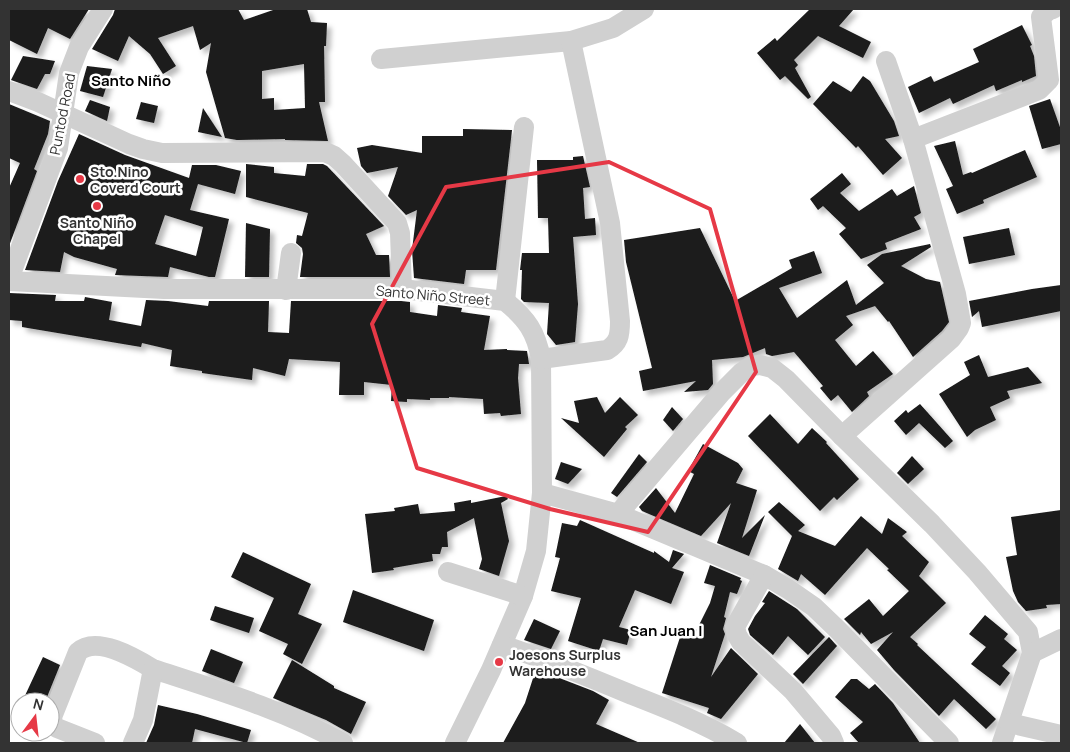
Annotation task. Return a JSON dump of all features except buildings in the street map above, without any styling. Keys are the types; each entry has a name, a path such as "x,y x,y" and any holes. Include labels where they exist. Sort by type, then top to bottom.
{"street":[{"name":"Puntod Road","path":"9,280 58,148 69,73 79,47 103,9"},
{"path":"381,59 572,41 613,28 644,9"},
{"path":"913,139 1039,90 1049,80 1047,13"},
{"path":"541,359 607,350 615,345 620,335 610,223 572,41"},
{"path":"842,436 951,339 961,323 956,294 913,139 886,61"},
{"path":"9,91 142,150 162,153 325,152 334,156 397,224 400,233 402,289"},
{"path":"505,301 524,128"},
{"path":"286,290 291,253"},
{"name":"Santo Niño Street","path":"9,280 164,289 402,289 505,301 518,312 530,326 538,343 541,359 542,493 536,551 523,596 466,724 455,743"},
{"path":"618,514 721,393 741,373 750,366 760,365 772,368 786,379 932,524 977,572 1028,632 1032,653 1002,743"},
{"path":"542,493 618,514 764,575 814,607 949,743"},
{"path":"448,572 523,596"},
{"path":"764,575 752,599 739,618 735,627 737,635 741,642 793,692 834,743"},
{"path":"1032,653 1061,639"},
{"path":"95,743 57,728 52,717 78,652 84,647 92,645 106,647 137,659 153,669 270,709 343,743"},
{"path":"502,645 562,666 666,708 714,729 736,743"},
{"path":"133,743 143,720 153,669"},
{"path":"1009,723 1061,735"}],"highlighted area":[{"path":"609,162 710,209 756,372 648,532 550,509 417,468 372,324 446,187"}],"place":[{"name":"Sto.Nino Coverd Court","path":"80,179"},
{"name":"Santo Niño Chapel","path":"97,206"},
{"name":"Joesons Surplus Warehouse","path":"499,662"}],"district":[{"name":"Santo Niño","path":"131,80"},
{"name":"San Juan I","path":"666,630"}]}
